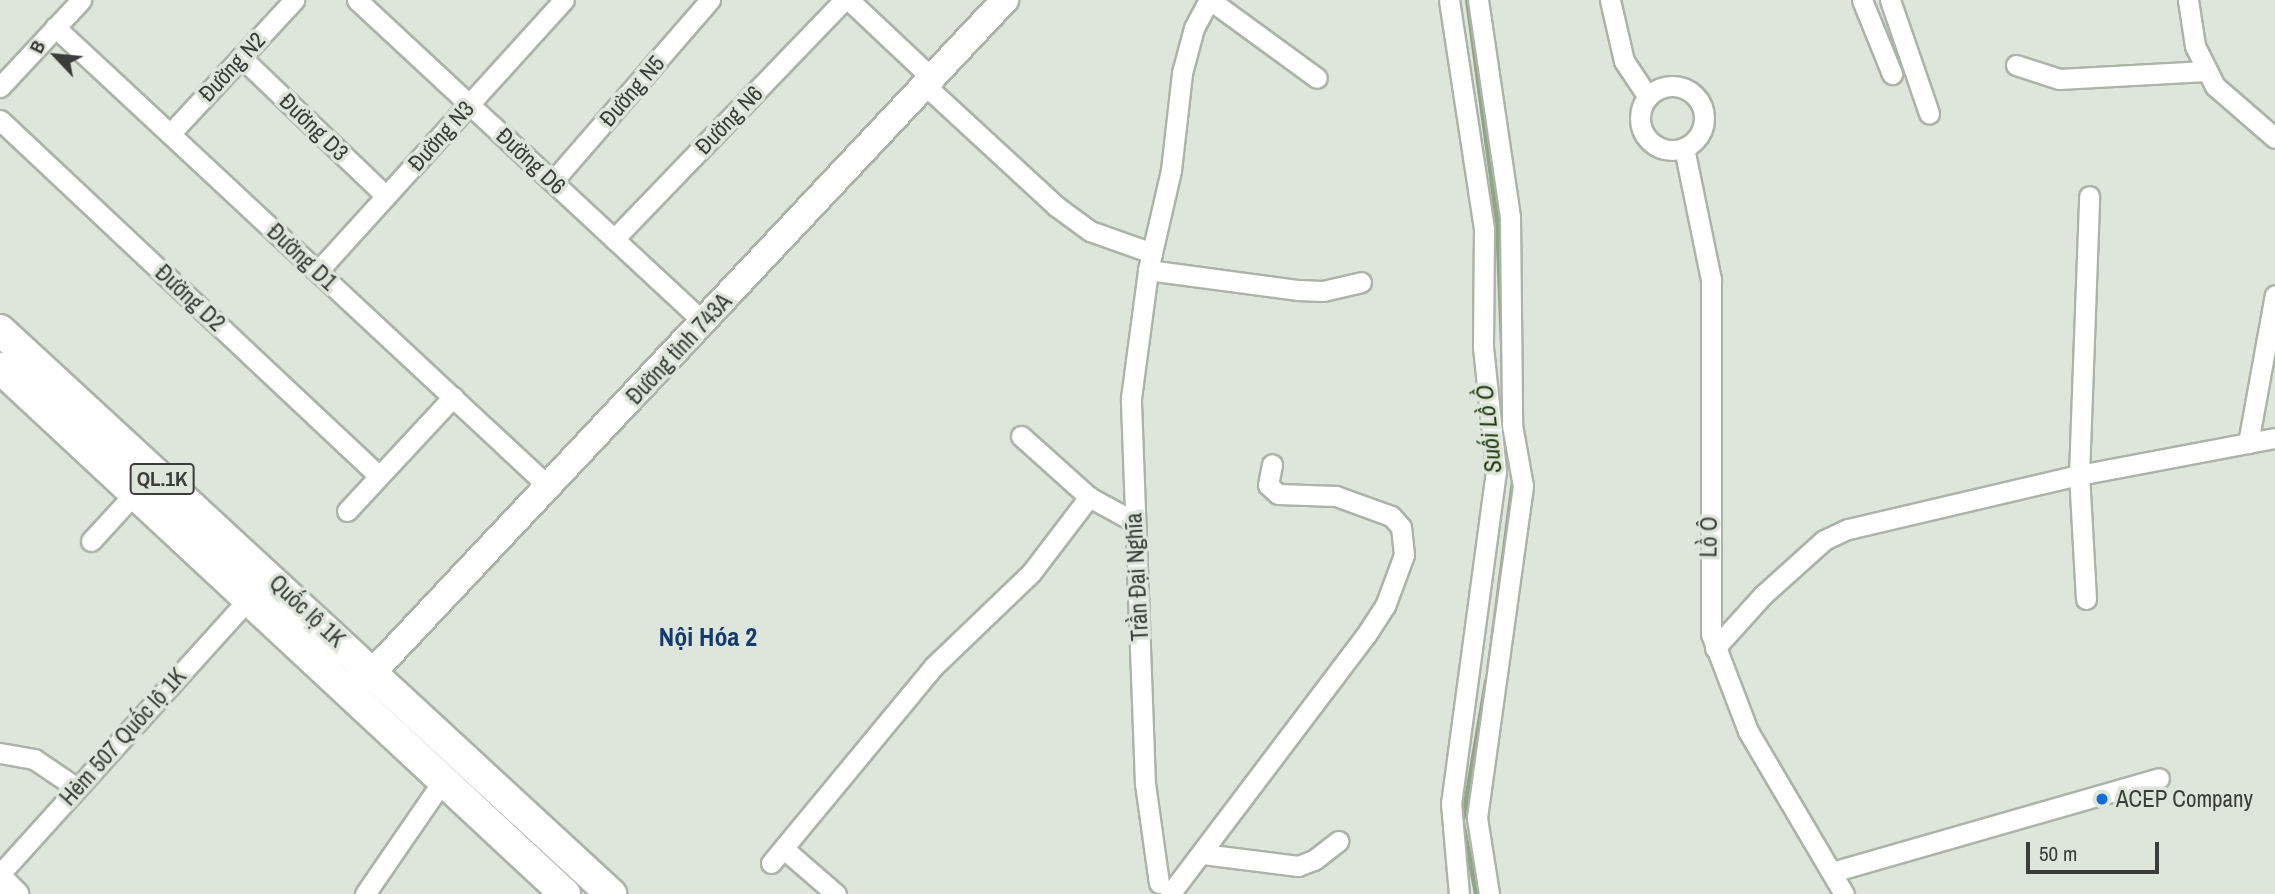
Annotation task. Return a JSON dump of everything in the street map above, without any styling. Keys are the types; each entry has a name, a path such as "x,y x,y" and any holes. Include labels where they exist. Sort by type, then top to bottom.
{"main road":[{"name":"Đường tỉnh 743A","path":"351,695 930,84 1005,0"},
{"name":"Quốc lộ 1K","path":"0,330 611,894"},
{"name":"Quốc lộ 1K","path":"0,368 247,601 565,894"}],"street":[{"path":"0,87 81,0"},
{"name":"Đường N2","path":"170,134 294,0"},
{"name":"Đường D6","path":"357,0 704,323"},
{"name":"Đường N3","path":"318,271 564,0"},
{"name":"Đường N5","path":"553,181 710,0"},
{"path":"846,0 1028,183 1073,218 1107,239 1150,262 1297,290 1323,291 1360,282"},
{"name":"Đường N6","path":"614,239 846,0"},
{"path":"1210,0 1317,78"},
{"name":"Trần Đại Nghĩa","path":"1161,891 1145,784 1133,521 1131,398 1150,262 1171,170 1182,74 1194,28 1210,0"},
{"path":"1448,0 1484,229 1483,347 1496,471 1492,614 1477,818 1489,894"},
{"path":"1460,894 1451,803 1492,614 1512,548 1523,485 1512,425 1510,217 1478,0"},
{"path":"1610,0 1624,61 1648,97"},
{"path":"1863,0 1892,74"},
{"path":"1889,0 1929,113"},
{"path":"2188,0 2195,46 2206,71 2230,103 2275,138"},
{"name":"Đường D1","path":"55,27 550,487"},
{"name":"Đường D3","path":"241,57 386,196"},
{"path":"2016,65 2059,79 2206,71"},
{"path":"1672,86 1683,88 1699,101 1704,121 1702,132 1684,148 1667,150 1648,140 1640,121 1648,97 1672,86"},
{"name":"Đường D2","path":"0,120 379,476"},
{"name":"Lồ Ô","path":"1684,148 1711,279 1708,614 1715,648 1748,731 1844,894"},
{"path":"2086,599 2079,475 2089,196"},
{"path":"2248,443 2275,295"},
{"path":"346,511 453,397"},
{"path":"1021,436 1089,497 1133,521"},
{"path":"1715,648 1763,595 1824,540 1848,529 2079,475 2275,438"},
{"path":"1161,891 1203,853 1379,616 1404,555 1401,527 1391,516 1336,496 1278,494 1268,485 1272,464"},
{"path":"91,541 135,493"},
{"path":"836,894 778,856 934,666 1031,573 1089,497"},
{"name":"Hẻm 507 Quốc lộ 1K","path":"0,876 247,601"},
{"path":"0,753 34,759 77,788"},
{"path":"1832,872 2159,778"},
{"path":"365,894 442,782"},
{"path":"1203,853 1298,866 1314,860 1338,841"},
{"path":"0,876 16,894"}],"waterway":[{"name":"Suối Lồ Ồ","path":"1467,0 1497,222 1506,446"},
{"name":"Suối Lồ Ồ","path":"1488,670 1513,479"},
{"name":"Suối Lồ Ồ","path":"1476,894 1462,821 1486,680"}],"place":[{"name":"ACEP Company","path":"2102,799"}],"district":[{"name":"Nội Hóa 2","path":"708,637"}]}
